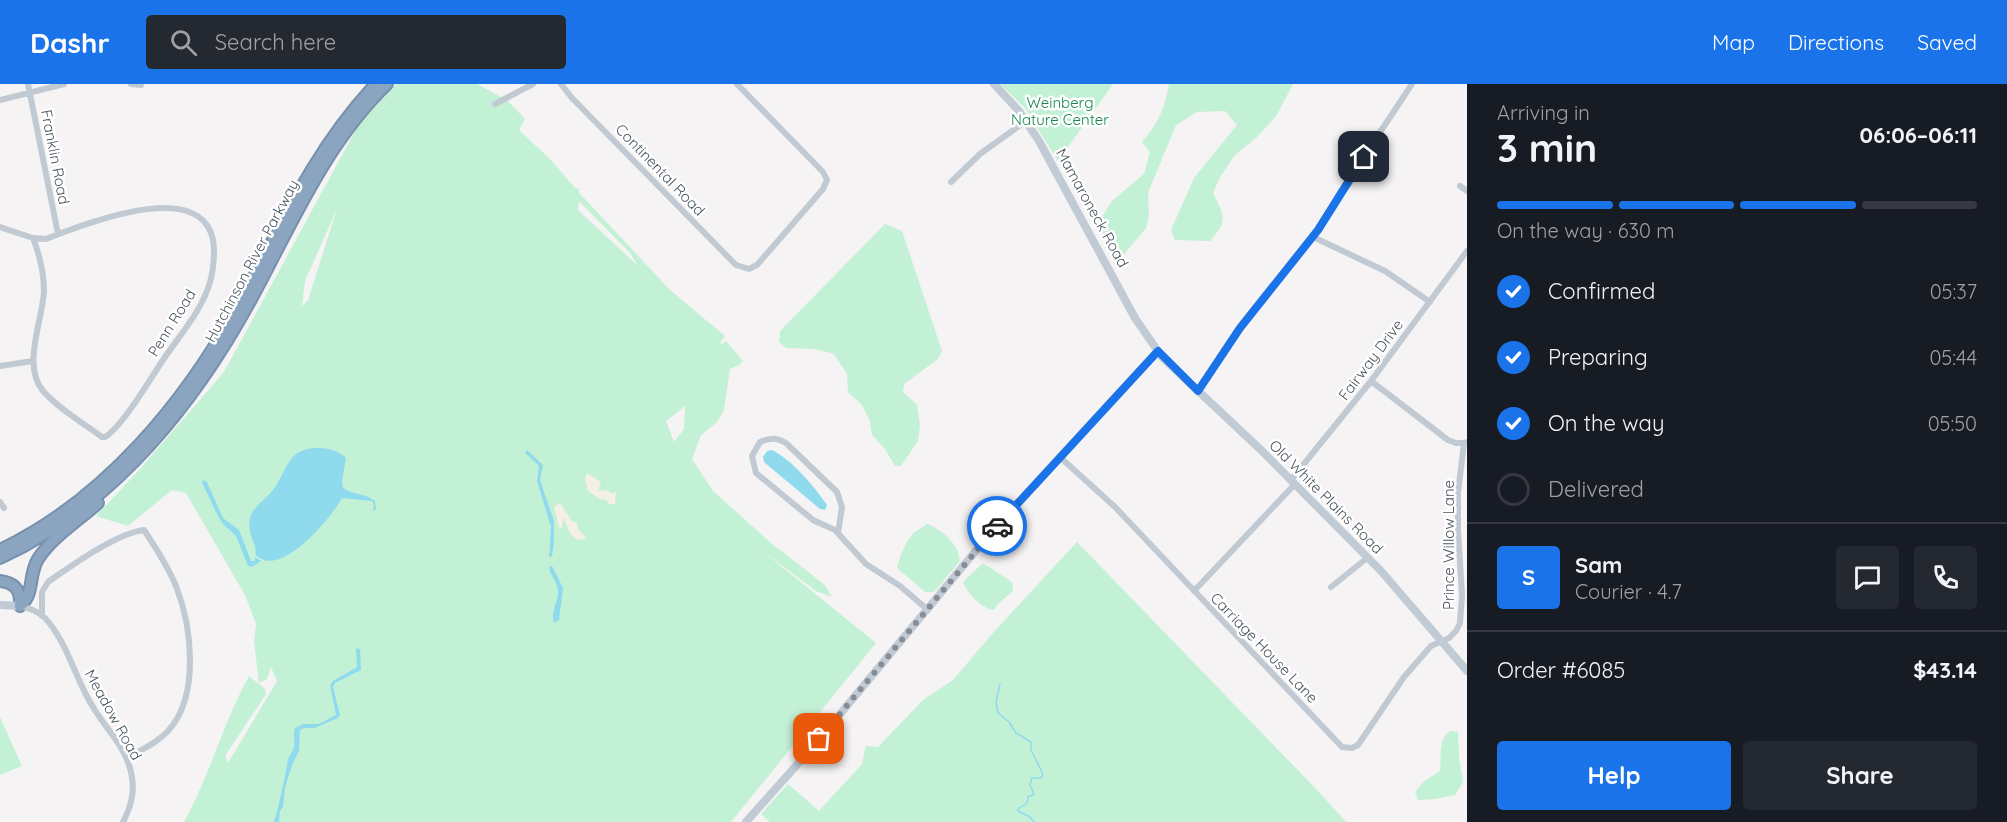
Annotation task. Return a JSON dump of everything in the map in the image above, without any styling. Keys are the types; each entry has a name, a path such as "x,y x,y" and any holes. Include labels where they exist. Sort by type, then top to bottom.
{"highway":[{"name":"Hutchinson River Parkway","path":"0,550 45,524 82,498 116,468 163,417 204,363 228,323 320,153 376,84"},
{"name":"Hutchinson River Parkway","path":"0,558 49,531 104,490 137,458 189,397 244,312 320,168 355,119 387,84"},
{"path":"20,606 30,596 34,569 42,553 116,486 161,435 189,397"},
{"path":"0,581 17,588 20,595 20,606"}],"street":[{"name":"Franklin Road","path":"28,84 58,234"},
{"path":"0,100 64,84"},
{"path":"131,84 141,85"},
{"path":"495,104 533,84"},
{"name":"Continental Road","path":"561,84 731,260 746,269 757,265 826,184 826,177 823,171 737,84"},
{"name":"Mamaroneck Road","path":"994,84 1026,121 1056,170 1135,318 1158,351"},
{"path":"1198,391 1240,328 1313,237 1412,84"},
{"path":"951,182 981,154 1026,121"},
{"path":"1460,186 1467,191"},
{"name":"Penn Road","path":"33,238 46,239 119,214 164,208 198,216 211,229 214,257 210,282 198,308 108,436 102,437 43,391 34,372 33,361"},
{"path":"0,227 33,238 42,264 44,291 33,361 0,366"},
{"path":"1313,237 1385,271 1430,302"},
{"name":"Fairway Drive","path":"1194,591 1292,485 1467,251"},
{"path":"746,822 993,531 1158,351"},
{"name":"Old White Plains Road","path":"1158,351 1367,558 1467,671"},
{"path":"1371,381 1448,440 1456,443 1466,442"},
{"path":"838,532 842,507 837,492 786,443 778,438 769,438 760,442 752,456 756,473 813,520 838,532 866,564 900,586 928,610"},
{"name":"Prince Willow Lane","path":"1442,642 1456,631 1462,613 1458,530 1466,442"},
{"name":"Carriage House Lane","path":"1061,458 1115,507 1342,747 1358,745 1404,677 1431,646 1442,642"},
{"path":"0,605 20,606 42,616 42,592 48,582 108,544 131,533 144,531 177,588 182,605 190,655 188,682 181,713 170,729 162,738 127,758"},
{"path":"1331,587 1367,558"},
{"name":"Meadow Road","path":"42,616 58,638 91,705 127,758 133,797 123,822"}],"green space":[{"path":"396,84 477,84 508,101 525,119 519,130 551,160 576,189 579,188 579,193 670,290 725,336 720,343 726,341 743,361 730,369 724,410 717,422 701,435 692,459 713,491 771,543 825,585 832,597 816,591 760,549 876,643 731,822 184,822 249,676 265,689 266,694 225,756 228,763 277,681 271,667 267,679 259,683 254,641 256,624 245,595 186,493 172,490 128,526 96,516 224,372 359,124","holes":["579,201 630,253 638,266 578,210","337,209 308,300 302,306 305,281","685,406 684,429 674,442 666,421"]},
{"name":"Weinberg Nature Center","path":"1000,84 1113,84 1058,161 1025,108"},
{"path":"1169,84 1293,84 1276,116 1257,137 1235,155 1220,177 1213,193 1223,218 1220,228 1210,241 1175,240 1171,230 1194,178 1237,125 1225,111 1197,112 1176,125 1148,193 1149,215 1146,228 1121,258 1113,254 1098,223 1112,201 1144,174 1150,152 1142,142 1160,115"},
{"path":"885,224 902,231 942,351 938,359 904,384 903,392 917,405 920,426 918,441 901,466 895,466 885,449 872,435 870,421 862,405 848,392 847,374 834,354 815,349 786,348 779,342 780,331"},
{"path":"927,524 949,538 957,549 960,561 934,592 925,592 897,568 902,551 909,539"},
{"path":"1077,542 1346,822 770,822 761,814 788,784 819,811 862,764 866,746 878,747 923,700 953,680"},
{"path":"983,563 1012,582 1013,591 994,610 975,600 963,582"},
{"path":"0,717 22,766 0,775"},
{"path":"1451,731 1458,732 1463,782 1455,795 1418,800 1415,792 1423,782 1440,771 1442,743"}],"sand":[{"path":"587,473 601,482 598,491 607,490 612,494 616,492 615,504 609,504 606,500 588,491 585,479"},
{"path":"560,503 572,521 577,523 585,539 578,540 571,535 563,518 562,528 559,527 554,507"}],"water":[{"path":"305,449 332,450 346,458 343,488 371,498 375,501 376,509 373,511 372,501 342,498 319,529 297,549 274,560 264,560 256,555 249,526 251,515 272,491 294,456"},
{"path":"527,450 543,465 540,480 554,521 552,556 549,557 551,527 537,481 539,466 525,453"},
{"path":"772,450 787,460 809,482 827,505 825,510 820,509 764,462 763,457 767,451"},
{"path":"202,480 207,482 223,518 239,530 251,561 255,561 255,557 261,561 252,567 248,566 236,536 223,524 216,512"},
{"path":"552,566 563,588 559,620 554,623 553,615 558,590 549,567"},
{"path":"356,648 360,649 361,670 335,683 333,687 340,715 338,718 315,728 300,730 299,751 285,788 279,822 274,822 288,760 294,747 295,728 303,724 319,724 336,715 330,685 357,667"}],"waterway":[{"path":"1000,684 996,702 998,713 1009,722 1016,733 1031,742 1031,750 1043,774 1041,778 1032,778 1030,785 1034,794 1028,797 1027,803 1018,809 1034,822"}],"way so far":[{"path":"819,739 997,526"}],"route":[{"path":"997,526 1158,351 1198,391 1240,328 1318,230 1364,157"}]}
